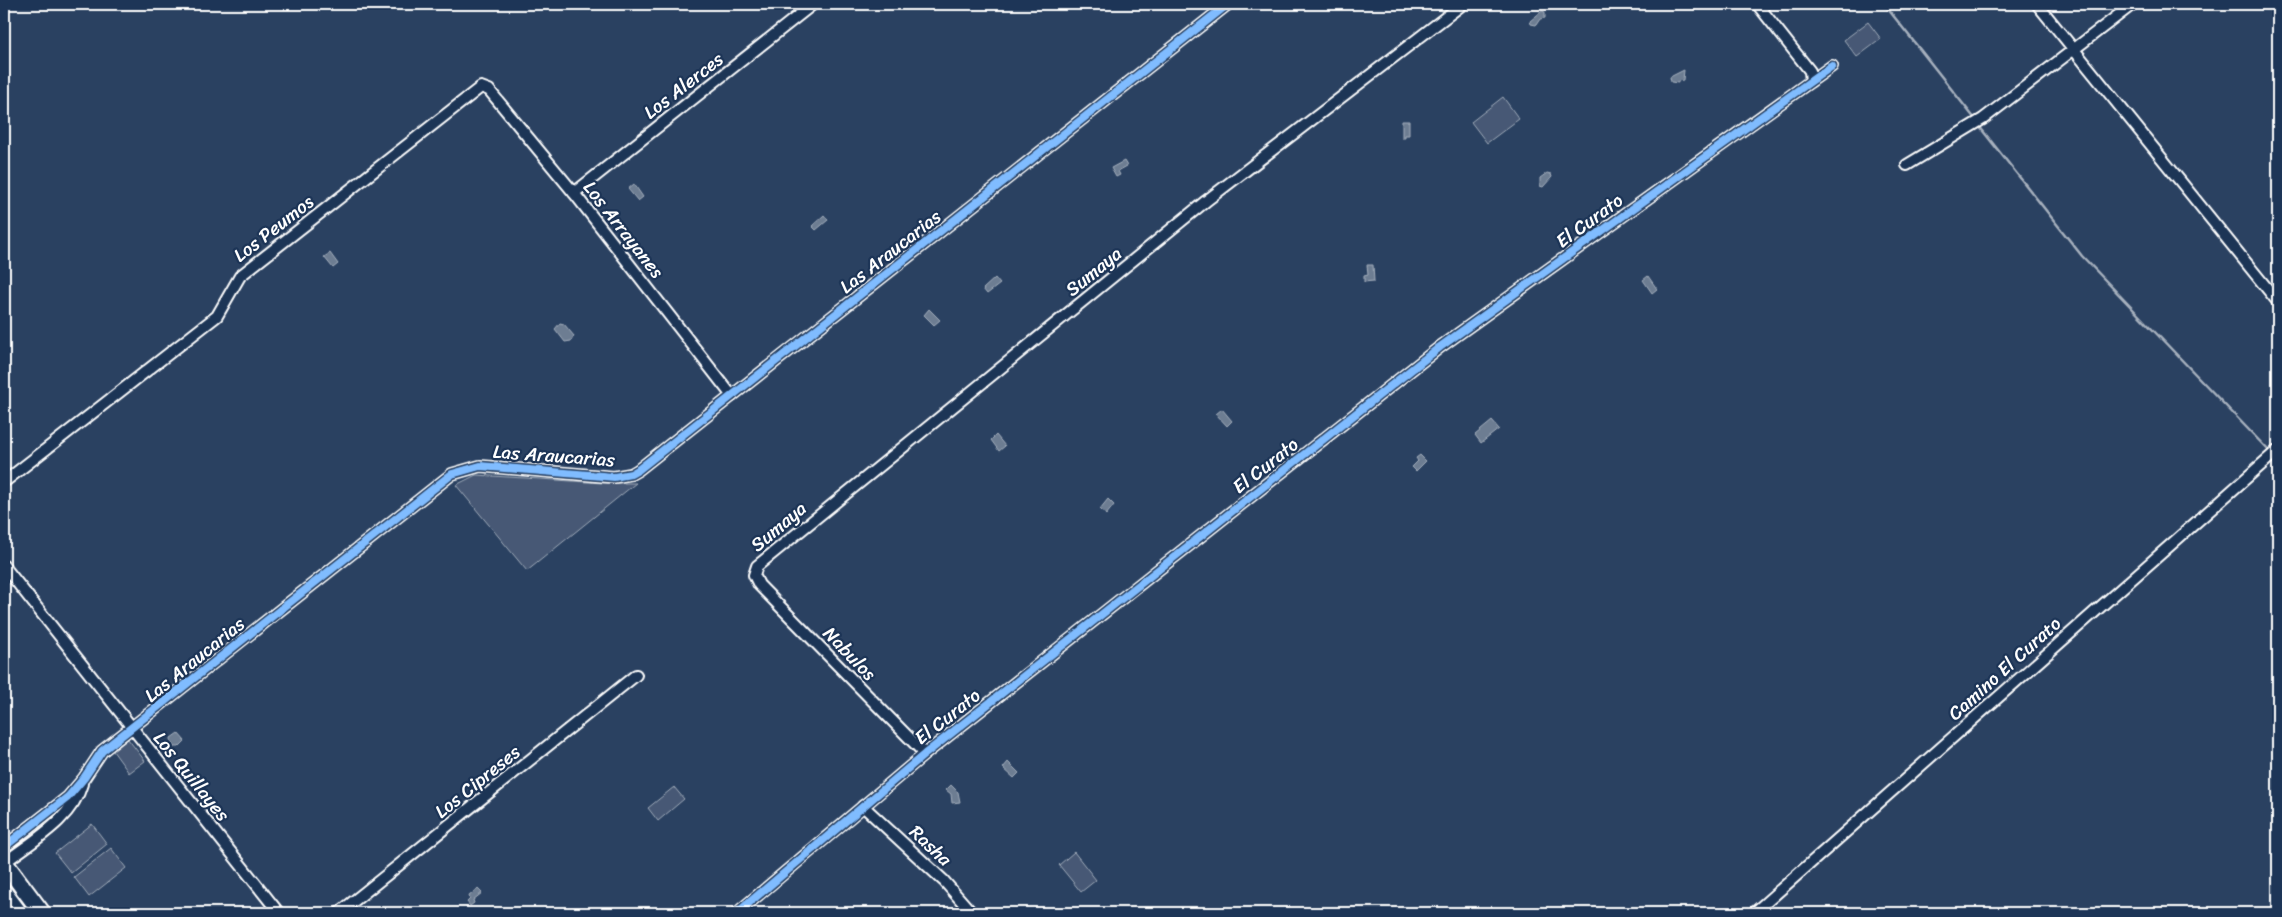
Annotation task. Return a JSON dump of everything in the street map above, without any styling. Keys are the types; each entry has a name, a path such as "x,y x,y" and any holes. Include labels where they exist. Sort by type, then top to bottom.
{"main road":[{"path":"4,863 42,913"},
{"path":"4,893 19,913"}],"street":[{"name":"Los Alerces","path":"574,193 813,4"},
{"name":"Las Araucarias","path":"4,847 68,797 84,778 102,751 452,474 480,466 614,476 631,474 646,466 1228,4"},
{"name":"Sumaya","path":"754,574 760,562 1206,201 1463,4"},
{"path":"1757,4 1810,71 1812,81"},
{"path":"2037,4 2278,302"},
{"path":"1907,165 1983,120 2133,4"},
{"name":"El Curato","path":"737,913 925,754 1440,347 1832,66"},
{"name":"Los Arrayanes","path":"483,87 489,90 574,193 732,396"},
{"name":"Los Peumos","path":"4,482 217,316 240,276 483,87"},
{"name":"Camino El Curato","path":"1754,913 2278,450"},
{"name":"Los Quillayes","path":"4,566 280,913"},
{"name":"Nabulos","path":"754,574 759,585 925,754"},
{"name":"Los Cipreses","path":"339,913 636,675"},
{"name":"Las Araucarias","path":"4,863 66,814 79,795 84,778"},
{"name":"Rasha","path":"864,806 944,881 972,913"}],"shaded area":[{"path":"1542,11 1545,12 1545,18 1540,19 1536,25 1531,24 1530,21"},
{"path":"1868,22 1881,39 1857,57 1844,40"},
{"path":"1684,70 1683,80 1678,81 1678,83 1671,82 1670,77"},
{"path":"1503,97 1519,119 1487,143 1471,122"},
{"path":"1402,121 1409,121 1409,135 1405,135 1405,138 1402,138"},
{"path":"1124,161 1127,166 1118,171 1120,175 1116,177 1111,168"},
{"path":"1547,173 1551,174 1552,177 1543,187 1540,186 1540,178"},
{"path":"634,184 643,197 638,201 628,189"},
{"path":"824,215 828,220 816,230 812,226"},
{"path":"330,253 338,264 333,268 324,257"},
{"path":"1367,265 1373,265 1374,281 1364,282 1364,276 1368,275"},
{"path":"1648,276 1657,289 1652,293 1643,280"},
{"path":"995,278 1000,284 987,294 983,289"},
{"path":"929,309 940,320 934,325 924,315"},
{"path":"560,323 564,324 574,336 571,341 565,342 555,329"},
{"path":"1222,409 1232,421 1227,426 1216,414"},
{"path":"1492,421 1499,429 1481,443 1475,435"},
{"path":"996,435 1005,446 999,451 991,440"},
{"path":"1420,455 1426,461 1416,471 1412,467 1418,461 1416,458"},
{"path":"476,475 603,483 636,483 527,571 456,485"},
{"path":"1108,499 1114,505 1106,515 1100,509"},
{"path":"178,733 185,741 179,747 172,747 171,738"},
{"path":"128,739 145,761 129,773 113,751"},
{"path":"1008,762 1019,773 1014,778 1003,768"},
{"path":"951,785 958,792 960,802 952,803 951,794 946,790"},
{"path":"674,787 684,799 658,821 648,808"},
{"path":"92,824 107,844 71,873 55,853"},
{"path":"111,848 126,868 89,897 74,877"},
{"path":"1074,852 1096,880 1081,892 1059,865"},
{"path":"478,889 482,893 473,900 474,903 470,906 467,902 470,899 469,896"}],"waterway":[{"path":"1884,4 1975,119"},
{"path":"1979,126 2082,256 2271,453"}],"cycle path":[{"path":"4,847 68,797 84,778 102,751 452,474 480,466 614,477 631,474 638,470 1228,4"},
{"path":"737,913 925,754 1440,347 1832,66"}]}
